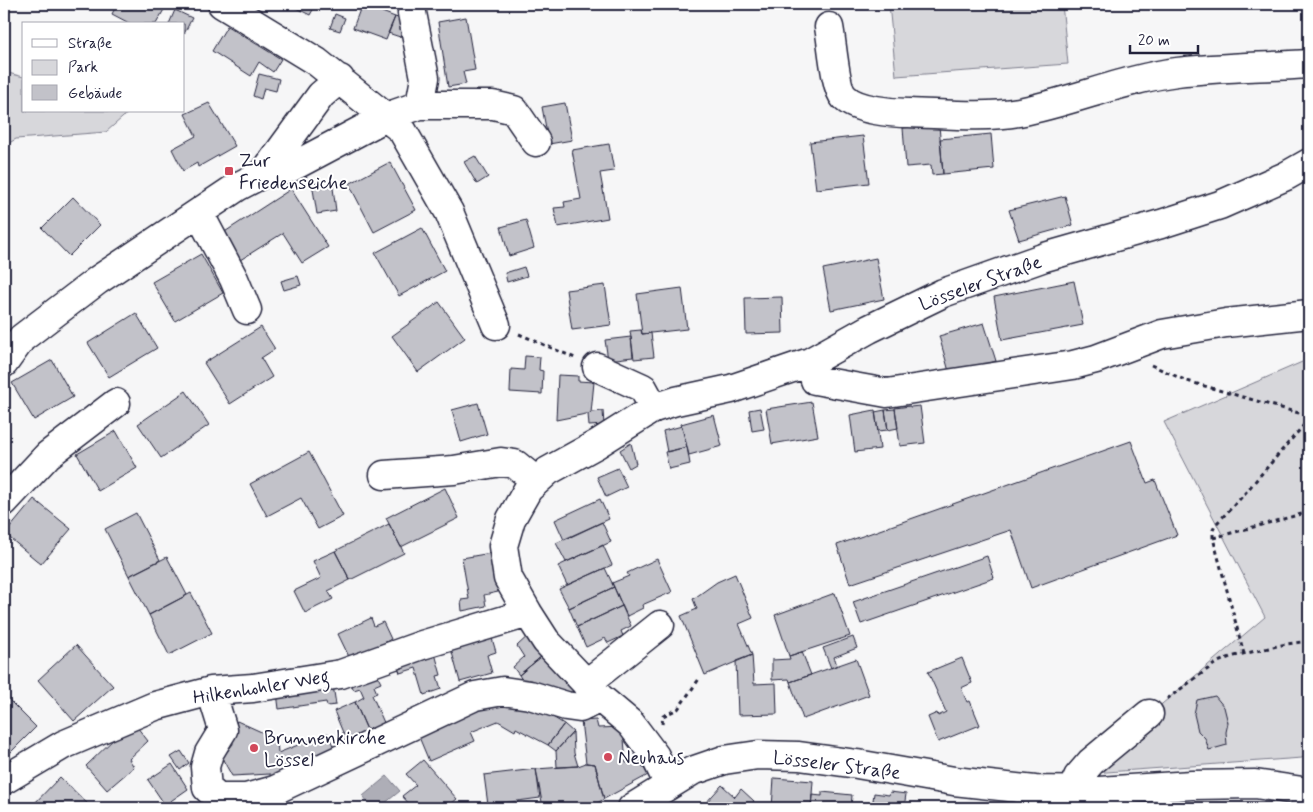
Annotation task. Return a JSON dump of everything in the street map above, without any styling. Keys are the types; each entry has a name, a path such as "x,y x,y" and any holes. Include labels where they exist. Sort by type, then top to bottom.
{"street":[{"path":"222,4 317,62 402,130 449,212 496,325"},
{"path":"412,13 425,78 420,105"},
{"path":"829,26 838,81 844,97 851,102 890,113 974,115 1019,112 1137,80 1176,72 1309,64"},
{"path":"264,173 321,95 340,79"},
{"path":"4,363 13,332 98,280 237,188 264,173 290,168 386,117 420,105 493,105 514,110 536,142"},
{"name":"Lösseler Straße","path":"1309,163 1286,176 1220,205 1184,218 1045,257 943,293 869,329 810,362 732,389 676,401 654,408 597,444 548,471 528,489 511,518 503,546 508,578 546,641 593,691 631,724 655,756 669,784 692,771 724,760 758,755 799,756 954,781 1090,796 1192,785 1255,784 1309,792"},
{"path":"199,213 234,279 247,310"},
{"path":"810,362 815,380 887,393 1073,365 1096,359 1162,334 1226,323 1309,314"},
{"path":"597,367 643,388 654,408"},
{"path":"4,502 48,455 116,403"},
{"path":"384,475 454,470 501,462 515,464 536,482"},
{"name":"Hilkenhohler Weg","path":"4,780 63,745 155,706 211,691 253,688 341,674 422,645 528,613"},
{"path":"211,691 223,730 209,753 205,767 207,788 218,798 246,798 275,790 475,696 503,691 530,695 566,706 580,708 593,691 660,625"},
{"path":"1090,796 1078,777 1092,762 1148,714"},
{"path":"632,808 669,784"}],"path":[{"path":"522,335 597,367"},
{"path":"1145,364 1186,381 1309,418 1246,493 1216,524 1213,530 1213,538 1244,654"},
{"path":"1213,538 1309,512"},
{"path":"1148,714 1216,663 1230,657 1286,644 1309,641"},
{"path":"655,756 663,716 678,709 698,679"}],"green space":[{"path":"889,4 1062,4 1068,64 896,76"},
{"path":"4,72 22,76 22,112 129,112 106,132 16,139 4,146"},
{"path":"1309,359 1309,752 1302,758 1079,774 1265,617 1164,422"}],"shaded area":[{"path":"387,776 400,791 379,808 373,808 363,796"}],"building":[{"path":"117,4 167,4 157,22 127,22 112,14"},
{"path":"296,4 323,4 320,9 315,6 310,15 294,7"},
{"path":"362,4 386,4 382,12 395,17 386,40 353,28"},
{"path":"175,10 192,18 185,32 185,22 170,22"},
{"path":"335,14 345,18 340,31 330,28"},
{"path":"395,17 407,21 400,37 388,33"},
{"path":"466,17 475,70 463,72 466,84 448,87 438,22"},
{"path":"227,26 281,59 273,72 259,62 251,76 212,51"},
{"path":"259,74 279,79 276,91 264,88 261,99 253,96"},
{"path":"209,103 235,146 198,167 197,163 183,171 172,149 196,136 185,114"},
{"path":"565,103 572,140 549,144 542,107"},
{"path":"939,125 943,174 932,175 931,165 906,167 903,128"},
{"path":"991,134 994,169 943,174 940,139"},
{"path":"863,136 869,183 816,189 810,142"},
{"path":"609,144 614,171 600,173 608,218 558,227 554,208 565,207 564,202 581,199 572,150"},
{"path":"475,156 488,177 477,184 464,162"},
{"path":"390,162 416,210 374,232 349,184"},
{"path":"332,180 336,211 317,214 312,183"},
{"path":"291,189 328,247 302,263 283,233 237,262 220,235"},
{"path":"1065,196 1073,225 1019,240 1009,210"},
{"path":"73,197 100,225 69,256 42,228"},
{"path":"526,220 534,248 509,256 501,227"},
{"path":"422,228 445,271 399,296 375,253"},
{"path":"201,254 223,293 175,321 152,282"},
{"path":"876,258 884,299 831,310 823,269"},
{"path":"524,267 527,276 507,282 505,273"},
{"path":"298,276 301,285 284,290 281,281"},
{"path":"1074,281 1083,325 1002,340 994,297"},
{"path":"605,285 611,325 572,330 566,290"},
{"path":"682,288 687,329 642,334 637,294"},
{"path":"782,297 783,333 746,334 745,298"},
{"path":"439,302 465,338 418,372 392,336"},
{"path":"136,313 157,348 109,377 88,343"},
{"path":"984,323 996,361 950,375 939,336"},
{"path":"261,327 275,349 261,358 272,377 230,404 204,363"},
{"path":"641,330 642,334 651,333 654,357 634,359 630,331"},
{"path":"631,337 633,357 608,360 605,340"},
{"path":"525,356 540,357 539,370 543,371 542,394 510,392 511,369 524,370"},
{"path":"52,360 73,397 34,420 12,383"},
{"path":"558,375 578,376 578,381 594,382 591,413 556,420"},
{"path":"186,391 209,425 161,458 138,424"},
{"path":"812,402 818,436 772,444 766,409"},
{"path":"478,403 487,434 461,442 452,410"},
{"path":"920,406 925,443 900,446 895,408"},
{"path":"760,408 764,429 752,431 749,410"},
{"path":"895,409 898,428 888,430 885,410"},
{"path":"875,410 880,449 855,452 850,415"},
{"path":"885,410 888,430 878,431 875,412"},
{"path":"603,411 604,425 589,426 588,414"},
{"path":"714,415 722,446 689,455 681,424"},
{"path":"682,426 687,447 667,452 663,431"},
{"path":"116,431 137,468 98,491 77,454"},
{"path":"1131,441 1147,483 1155,480 1177,535 1031,588 1011,530 850,584 837,545"},
{"path":"631,443 636,464 629,468 620,450"},
{"path":"687,447 690,464 669,469 665,452"},
{"path":"309,452 343,516 318,529 301,498 267,516 250,484"},
{"path":"618,468 627,487 606,497 597,477"},
{"path":"445,488 459,518 401,547 386,518"},
{"path":"34,499 71,529 41,564 5,534"},
{"path":"600,499 609,519 564,540 555,520"},
{"path":"136,513 160,560 129,576 105,529"},
{"path":"602,522 611,542 566,562 556,543"},
{"path":"389,524 404,553 350,580 335,551"},
{"path":"603,545 612,565 567,585 558,566"},
{"path":"335,551 350,580 328,591 333,599 305,613 294,591 321,578 313,561"},
{"path":"491,553 498,592 484,595 486,606 462,611 461,600 469,599 462,558"},
{"path":"987,556 994,578 861,624 853,602"},
{"path":"167,557 187,595 149,615 129,576"},
{"path":"657,559 672,592 642,605 643,608 627,616 612,583 629,576 627,573"},
{"path":"605,568 614,587 569,608 559,589"},
{"path":"735,574 753,618 739,624 752,655 705,675 681,616 697,609 693,599 717,582"},
{"path":"614,587 622,606 577,627 569,608"},
{"path":"191,593 212,633 169,655 149,615"},
{"path":"835,593 850,636 789,656 775,615"},
{"path":"622,606 631,626 621,631 623,636 608,643 605,638 586,647 577,627"},
{"path":"371,618 374,626 383,622 391,639 384,643 386,648 353,665 338,634"},
{"path":"531,633 547,652 519,675 513,667 524,657 517,646"},
{"path":"491,635 496,652 487,655 492,673 460,682 450,645"},
{"path":"853,637 857,648 834,657 837,665 831,668 823,648"},
{"path":"76,645 113,686 74,721 38,680"},
{"path":"434,650 441,675 437,676 441,689 424,695 416,668 400,673 396,661"},
{"path":"547,652 578,688 567,696 558,688 552,692 524,683 519,675"},
{"path":"802,652 811,675 790,682 789,679 772,680 772,660 790,659 789,656"},
{"path":"752,655 754,684 776,683 777,714 738,715 736,661"},
{"path":"962,658 972,683 961,688 967,702 970,701 980,725 938,742 928,717 937,713 938,716 946,712 928,672"},
{"path":"856,659 869,695 803,719 790,682"},
{"path":"376,673 381,683 374,686 377,693 372,695 385,725 368,732 355,702 364,697 360,688 354,690 351,684"},
{"path":"333,685 336,705 327,706 326,702 279,709 277,693"},
{"path":"4,695 36,727 4,759"},
{"path":"1215,696 1224,707 1228,723 1226,732 1227,745 1209,750 1205,738 1198,731 1194,714 1197,700"},
{"path":"504,699 543,711 564,724 548,745 516,728 515,731 498,721 471,732 475,741 429,761 419,737"},
{"path":"355,702 368,732 347,742 334,711"},
{"path":"596,720 598,728 623,727 626,763 638,758 648,775 604,799 595,764 586,763 581,721"},
{"name":"Brunnenkirche Lössel","path":"237,721 277,739 278,753 328,733 335,751 271,780 270,774 232,776 222,758 233,744 232,732"},
{"path":"564,724 573,732 556,751 548,745"},
{"path":"137,727 148,741 129,759 134,767 107,790 86,766 121,732"},
{"path":"573,732 574,753 578,766 557,767 556,751"},
{"path":"181,751 189,763 180,770 171,757"},
{"path":"423,760 457,799 446,808 413,808 402,796 416,785 406,774"},
{"path":"586,763 595,764 604,799 589,808 543,808 536,769 578,766"},
{"path":"172,764 188,789 165,805 148,780"},
{"path":"536,769 540,798 488,805 484,775"},
{"path":"60,777 92,808 30,808"},
{"path":"774,778 813,781 811,808 772,808"},
{"path":"722,785 735,797 741,789 754,801 751,808 708,808 704,805"},
{"path":"822,792 852,795 851,808 811,808 812,795 822,796"},
{"path":"890,792 906,794 904,808 872,808 874,793 889,795"}],"place":[{"name":"Zur Friedenseiche","path":"229,171"},
{"name":"Brunnenkirche Lössel","path":"254,748"},
{"name":"Neuhaus","path":"608,757"}]}
